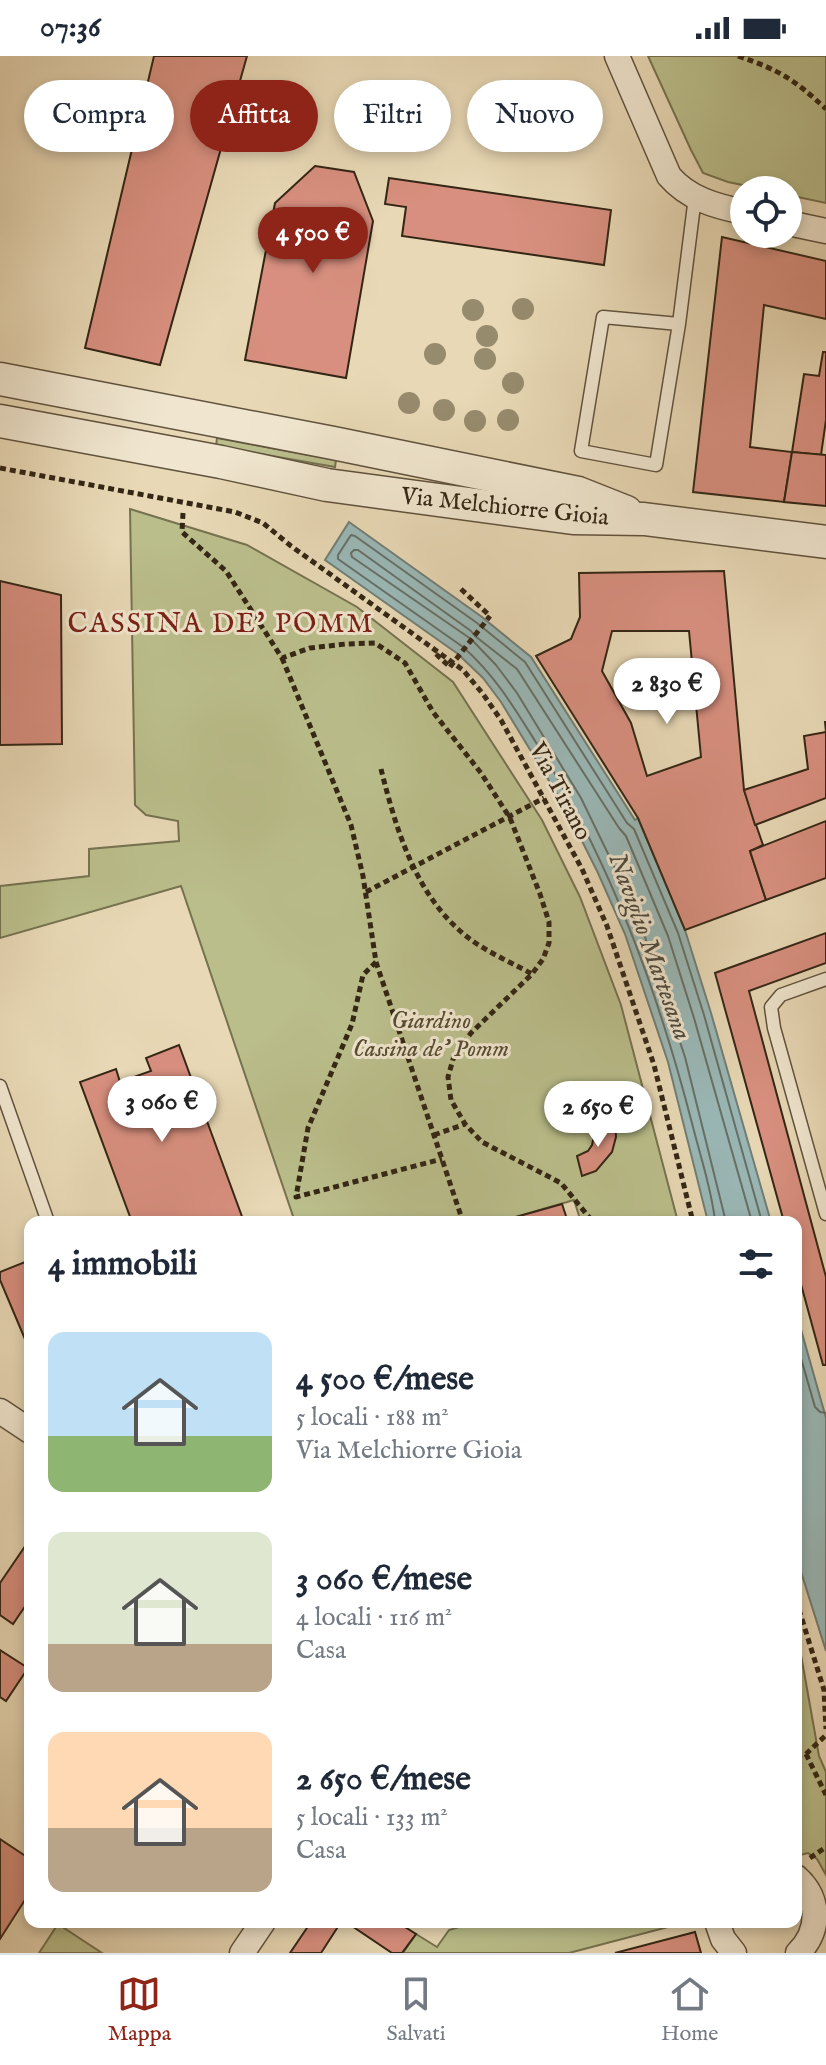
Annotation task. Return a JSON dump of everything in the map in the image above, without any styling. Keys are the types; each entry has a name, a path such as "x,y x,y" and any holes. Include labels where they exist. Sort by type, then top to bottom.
{"street":[{"path":"617,56 669,176 695,197 730,209"},
{"path":"802,226 826,231"},
{"name":"Via Melchiorre Gioia","path":"0,379 578,493 644,519"},
{"name":"Via Melchiorre Gioia","path":"0,421 327,485 573,518 644,519"},
{"path":"644,519 826,542"},
{"path":"0,1411 24,1427"},
{"path":"798,1953 811,1936 815,1918 811,1895 802,1884"},
{"path":"242,1953 259,1928"},
{"path":"719,1928 734,1953"}],"lane":[{"path":"679,324 603,317 581,451 656,465 679,324 695,197"},
{"path":"826,979 781,995 771,1007 774,1028 826,1214"},
{"path":"0,1086 46,1216"}],"path":[{"path":"738,56 771,67 790,78 826,109"},
{"name":"Via Tirano","path":"0,468 235,512 263,523 463,670 501,720 582,869 607,926 654,1065 692,1216"},
{"path":"183,513 182,532 226,571 282,658 351,825 366,892 376,962 461,1216"},
{"path":"421,640 450,667 490,616 461,589"},
{"path":"282,658 310,648 375,643 405,663 433,712 481,773 510,818 549,922 549,943 543,959 532,974 471,1033 454,1056 448,1077 451,1100 465,1124 482,1142 561,1183 588,1216"},
{"path":"381,769 391,808 414,867 437,905 457,929 477,944 532,974"},
{"path":"366,892 544,798"},
{"path":"376,962 363,975 352,1024 308,1128 296,1197 442,1159"},
{"path":"434,1135 465,1124"},
{"path":"802,1627 824,1690 826,1729"},
{"path":"802,1755 826,1735"},
{"path":"806,1754 826,1795"}],"green space":[{"path":"648,56 826,56 826,203 802,198 802,176 730,176 730,182 703,173"},
{"path":"217,438 336,460 335,467 216,446"},
{"name":"Giardino Cassina de' Pomm","path":"130,509 247,545 357,607 453,682 542,820 580,897 621,1005 676,1216 579,1216 574,1200 519,1216 293,1216 181,886 0,938 0,886 89,876 89,849 179,841 178,821 146,815 135,805"},
{"path":"802,1661 819,1756 826,1772 826,1875 817,1859 808,1853 802,1854"},
{"path":"55,1928 64,1928 102,1953 39,1953"},
{"path":"664,1928 569,1953 403,1953 416,1934 437,1947 449,1930"}],"water":[{"name":"Naviglio Martesana","path":"349,522 482,617 531,657 635,820 638,818 685,930 769,1216 706,1216 668,1062 625,934 565,807 501,702 483,678 458,654 325,560"},
{"path":"802,1333 826,1418 826,1651 802,1575"}],"building":[{"path":"154,56 247,56 240,80 190,80 190,152 220,152 160,365 85,348 131,152 174,152 174,80 148,80"},
{"path":"315,166 354,172 373,221 346,378 245,360 275,203"},
{"path":"389,178 611,210 604,265 402,236 406,207 385,204"},
{"path":"722,237 730,239 730,248 770,248 826,261 826,319 764,305 750,447 792,452 784,502 693,492"},
{"path":"823,352 826,352 826,420 821,455 792,452 804,374 819,376"},
{"path":"792,452 826,455 826,506 784,502"},
{"path":"724,571 744,790 763,845 750,851 766,900 685,930 638,818 536,656 571,639 580,617 579,573","holes":["612,631 689,631 701,757 647,776 631,723 602,671"]},
{"path":"0,581 61,595 62,744 0,745"},
{"path":"826,732 826,798 755,825 744,790 808,769 804,736"},
{"path":"826,821 826,878 766,900 750,851"},
{"path":"826,933 826,963 749,991 826,1277 826,1365 823,1365 802,1288 802,1216 782,1216 715,973"},
{"path":"179,1045 242,1216 130,1216 80,1082 116,1069 120,1082 151,1071 146,1058"},
{"path":"615,1121 616,1137 612,1152 596,1171 582,1176 577,1156 588,1151 592,1145 596,1127"},
{"path":"562,1204 566,1216 519,1216"},
{"path":"24,1262 24,1337 0,1280 0,1272"},
{"path":"24,1548 24,1608 13,1624 0,1615 0,1583"},
{"path":"0,1650 24,1665 24,1674 6,1701 0,1697"},
{"path":"0,1839 24,1855 24,1901 0,1939"},
{"path":"307,1928 337,1928 321,1953 290,1953"},
{"path":"355,1928 406,1928 416,1934 402,1953 392,1953"},
{"path":"695,1932 701,1953 615,1953"}],"district":[{"name":"CASSINA DE' POMM","path":"221,622"}]}
